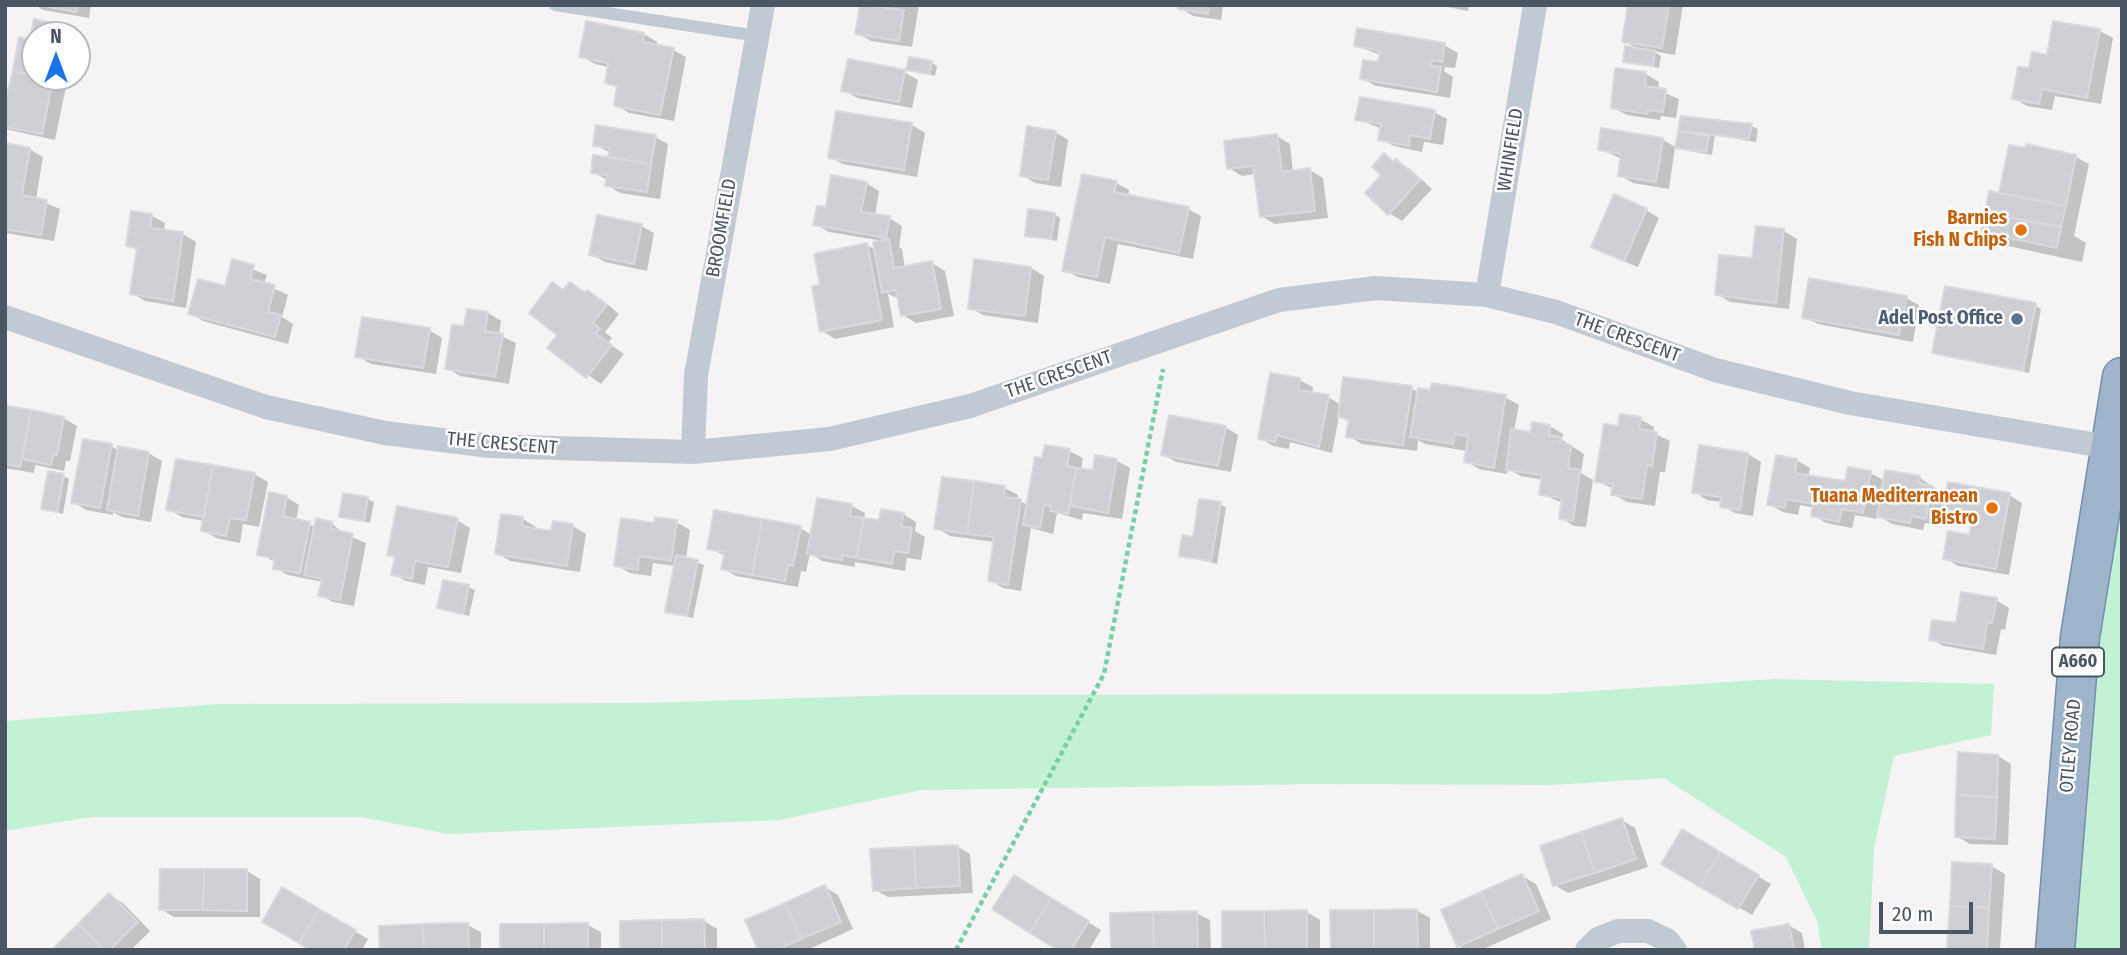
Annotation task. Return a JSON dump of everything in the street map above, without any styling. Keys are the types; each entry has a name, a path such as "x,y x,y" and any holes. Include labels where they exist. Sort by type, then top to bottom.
{"highway":[{"name":"OTLEY ROAD","path":"2055,950 2080,637 2122,377"}],"street":[{"name":"BROOMFIELD","path":"693,452 696,375 763,5"},
{"name":"WHINFIELD","path":"1487,295 1535,5"},
{"name":"THE CRESCENT","path":"5,317 265,407 385,433 490,446 693,452 830,439 957,409 1279,300 1376,288 1487,295 1556,312 1715,370 1850,403 2109,447"},
{"path":"1587,950 1598,939 1618,931 1648,932 1667,940 1675,950"}],"lane":[{"path":"555,5 757,36"}],"path":[{"path":"956,950 1104,674 1169,337"}],"green space":[{"path":"2122,377 2122,950 2055,950"},
{"path":"1774,679 1994,684 1991,735 1894,756 1874,849 1869,950 1822,950 1817,921 1786,857 1664,778 1551,785 1320,784 921,790 779,820 448,834 361,817 91,817 5,831 5,721 218,704 647,703 898,695 1547,694"}],"building":[{"path":"39,5 77,5 76,12"},
{"path":"860,5 904,10 899,41 855,34"},
{"path":"1178,5 1209,5 1208,14 1178,9"},
{"path":"1628,5 1669,5 1662,48 1622,42"},
{"path":"586,21 644,33 643,42 674,48 660,115 614,106 617,86 605,83 608,63 579,57"},
{"path":"2053,21 2100,29 2087,98 2042,89 2039,104 2012,99 2018,67 2029,68 2032,52 2047,55"},
{"path":"1357,28 1445,43 1442,62 1432,60 1431,66 1441,67 1437,92 1360,79 1363,60 1378,62 1380,51 1354,46"},
{"path":"21,38 21,73 13,71"},
{"path":"1625,46 1655,51 1653,66 1623,62"},
{"path":"909,57 932,61 929,74 906,70"},
{"path":"848,59 905,70 899,102 841,91"},
{"path":"1615,68 1646,72 1645,86 1666,89 1663,112 1648,110 1647,114 1611,108"},
{"path":"13,71 21,73 21,91 51,91 42,134 5,127 5,101"},
{"path":"1360,97 1435,110 1430,139 1410,135 1409,146 1378,140 1381,124 1355,120"},
{"path":"836,111 912,123 904,170 828,158"},
{"path":"1681,116 1752,124 1749,139 1678,131"},
{"path":"596,125 656,135 651,164 608,157 610,148 593,146"},
{"path":"1027,126 1056,131 1048,180 1020,176"},
{"path":"1601,128 1663,138 1656,182 1618,176 1621,154 1598,150"},
{"path":"1678,131 1709,136 1706,152 1675,148"},
{"path":"1277,134 1282,172 1310,168 1315,211 1260,217 1253,166 1227,169 1224,141"},
{"path":"5,143 30,148 22,195 47,200 41,235 5,229"},
{"path":"2026,144 2076,155 2066,206 1999,193 2009,145 2025,148"},
{"path":"1384,153 1393,162 1396,159 1420,180 1388,215 1365,193 1381,175 1372,167"},
{"path":"593,155 651,164 647,192 605,186 607,175 591,173"},
{"path":"1082,174 1117,181 1114,192 1189,207 1179,253 1105,237 1097,277 1062,271"},
{"path":"831,175 867,182 861,212 890,216 886,238 813,225 817,206 826,207"},
{"path":"1989,191 2066,206 2061,227 1985,213"},
{"path":"1614,194 1647,209 1624,261 1591,247"},
{"path":"1028,209 1055,213 1051,239 1025,236"},
{"path":"131,211 152,214 150,228 183,232 173,301 130,294 137,248 126,246"},
{"name":"Barnies Fish N Chips","path":"1985,213 2061,227 2057,248 1981,232"},
{"path":"597,215 642,224 634,264 589,255"},
{"path":"1756,226 1784,229 1776,303 1715,295 1719,255 1752,258"},
{"path":"889,239 894,268 932,261 941,309 901,316 896,290 882,293 873,242"},
{"path":"867,243 882,320 820,332 812,286 820,285 814,254"},
{"path":"232,259 254,265 250,279 275,285 268,312 281,315 275,337 188,314 198,279 225,286"},
{"path":"974,259 1031,267 1025,316 968,309"},
{"path":"1809,278 1907,296 1899,335 1802,318"},
{"path":"552,282 563,290 570,282 585,293 587,290 607,305 593,323 600,329 596,334 612,345 586,378 547,348 557,335 529,313"},
{"path":"1945,286 2036,303 2023,371 1932,353"},
{"path":"467,309 488,312 485,331 503,334 495,377 445,369 452,325 464,326"},
{"path":"362,317 430,328 423,368 355,357"},
{"path":"1270,373 1300,378 1298,390 1329,395 1319,447 1277,435 1275,442 1258,439"},
{"path":"1343,377 1412,386 1403,445 1346,437 1349,419 1338,417"},
{"path":"1432,383 1506,395 1494,468 1464,462 1468,436 1455,434 1453,444 1410,437 1418,388 1430,390"},
{"path":"5,402 8,406 31,410 20,467 5,464"},
{"path":"31,410 64,417 57,455 53,454 51,465 22,459"},
{"path":"1620,414 1641,417 1639,429 1657,432 1652,466 1647,465 1642,499 1611,495 1613,484 1595,482 1604,424 1618,426"},
{"path":"1169,415 1226,426 1218,466 1161,455"},
{"path":"1532,422 1550,425 1549,435 1561,437 1560,443 1571,445 1568,468 1580,470 1573,521 1559,519 1562,498 1539,495 1542,475 1506,470 1511,429 1531,432"},
{"path":"83,439 112,444 100,508 71,503"},
{"path":"1045,445 1070,449 1067,466 1076,468 1068,514 1050,511 1051,506 1044,505 1040,528 1023,525 1035,457 1042,458"},
{"path":"1699,445 1748,453 1740,510 1720,507 1721,497 1692,493"},
{"path":"118,446 149,452 138,516 107,510"},
{"path":"1095,455 1117,459 1108,513 1070,506 1076,468 1093,470"},
{"path":"1776,455 1797,459 1795,473 1845,481 1848,467 1871,471 1863,513 1842,509 1839,522 1811,516 1813,504 1786,499 1785,508 1767,505"},
{"path":"176,459 213,465 204,517 166,510"},
{"path":"213,465 255,473 246,520 230,518 226,536 201,531"},
{"path":"1885,470 1920,476 1919,483 1932,486 1926,519 1911,516 1910,523 1877,517"},
{"path":"48,471 64,474 57,512 41,509"},
{"path":"942,477 974,481 967,534 934,529"},
{"path":"974,481 1005,486 1004,497 1021,499 1008,585 988,581 994,537 967,534"},
{"path":"1948,482 2010,493 1996,569 1943,559 1948,531 1969,535 1972,519 1942,514"},
{"path":"269,492 287,496 283,516 310,522 300,573 273,569 275,558 257,555"},
{"path":"343,493 368,497 364,521 339,517"},
{"path":"817,498 852,504 850,516 864,518 856,558 842,555 842,560 807,554"},
{"path":"1199,499 1221,502 1211,561 1179,556 1182,535 1193,537"},
{"path":"397,506 458,518 448,567 415,561 412,579 391,575 395,557 387,555"},
{"path":"881,509 904,513 901,526 912,528 908,553 894,551 892,564 856,558 864,518 879,520"},
{"path":"714,510 762,519 752,575 721,569 725,552 707,549"},
{"path":"501,514 523,517 522,526 551,531 553,521 573,524 567,566 495,554"},
{"path":"655,517 677,520 671,561 639,556 638,570 614,566 621,518 654,523"},
{"path":"316,518 332,522 331,529 353,534 340,600 318,596 322,579 304,575"},
{"path":"762,519 801,526 793,566 788,565 785,581 752,575"},
{"path":"676,555 698,560 687,616 665,612"},
{"path":"443,580 469,585 463,614 437,608"},
{"path":"1961,592 1997,598 1992,623 1987,622 1983,649 1929,640 1932,620 1956,623"},
{"path":"1958,752 1998,755 1997,797 1956,795"},
{"path":"1956,795 1997,797 1995,839 1955,837"},
{"path":"1622,818 1636,859 1595,873 1581,832"},
{"path":"1682,829 1720,852 1700,887 1661,864"},
{"path":"1581,832 1595,873 1553,886 1540,846"},
{"path":"958,845 960,886 916,888 914,847"},
{"path":"914,847 916,888 873,891 870,849"},
{"path":"1720,852 1759,875 1738,909 1700,887"},
{"path":"1952,862 1992,864 1989,908 1950,906"},
{"path":"160,869 204,869 203,910 159,910"},
{"path":"204,869 247,869 247,911 203,910"},
{"path":"1522,874 1539,911 1498,929 1481,892"},
{"path":"1014,875 1051,898 1030,933 992,909"},
{"path":"825,885 841,922 801,939 785,903"},
{"path":"282,887 319,909 299,943 262,922"},
{"path":"1481,892 1498,929 1457,947 1441,910"},
{"path":"109,893 138,922 110,950 104,950 78,924"},
{"path":"1051,898 1089,921 1071,950 1058,950 1030,933"},
{"path":"785,903 801,939 777,950 758,950 745,920"},
{"path":"1950,906 1989,908 1987,950 1947,949"},
{"path":"319,909 356,930 344,950 310,950 299,943"},
{"path":"1417,909 1418,950 1374,950 1374,910"},
{"path":"1307,910 1307,950 1265,950 1264,911"},
{"path":"1330,910 1374,910 1374,950 1331,950"},
{"path":"1197,911 1198,950 1154,950 1153,912"},
{"path":"1222,911 1264,911 1265,950 1222,950"},
{"path":"1153,912 1154,950 1111,950 1110,913"},
{"path":"704,919 705,950 662,950 662,920"},
{"path":"662,920 662,950 620,950 620,921"},
{"path":"468,923 469,950 424,950 423,924"},
{"path":"588,923 588,950 544,950 544,924"},
{"path":"78,924 104,950 52,950"},
{"path":"423,924 424,950 380,950 379,926"},
{"path":"500,924 544,924 544,950 500,950"},
{"path":"1789,924 1794,950 1755,950 1751,931"}],"place":[{"name":"Barnies Fish N Chips","path":"2021,230"},
{"name":"Adel Post Office","path":"2017,319"},
{"name":"Tuana Mediterranean Bistro","path":"1992,508"}]}
